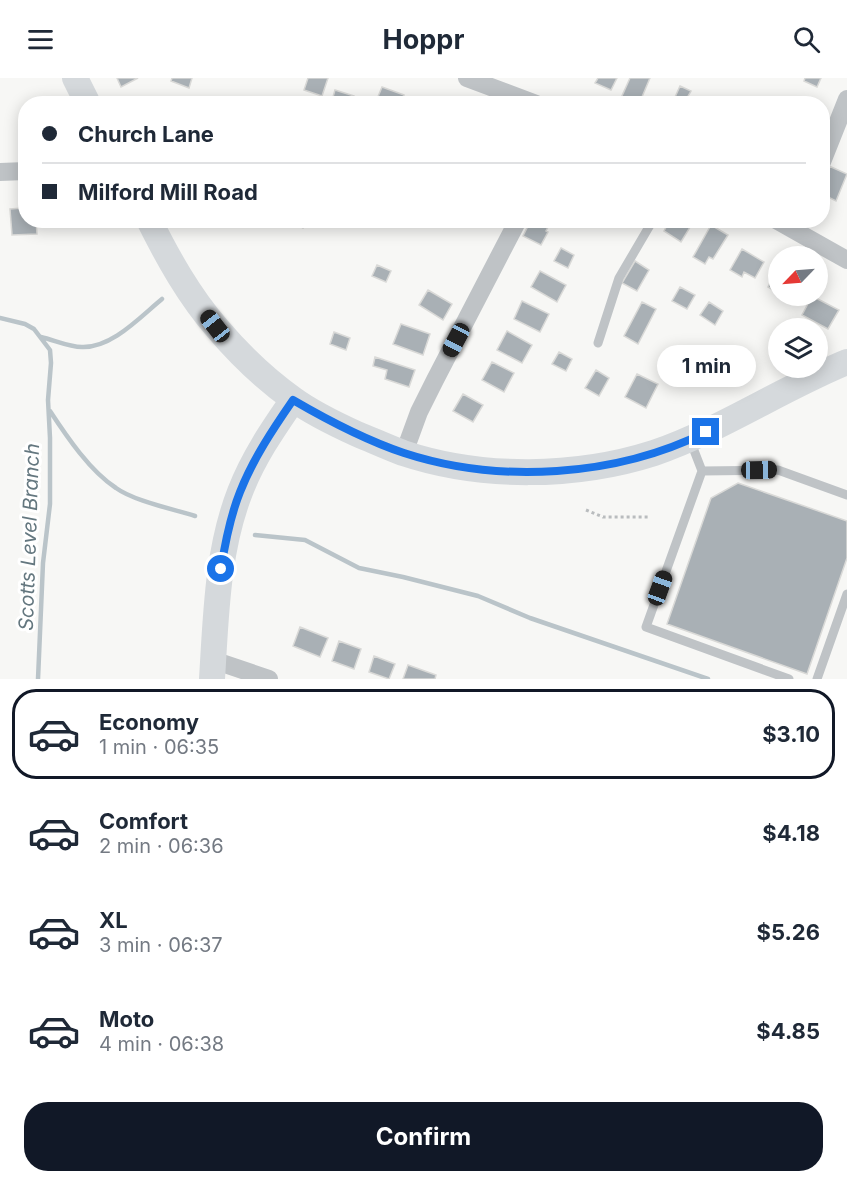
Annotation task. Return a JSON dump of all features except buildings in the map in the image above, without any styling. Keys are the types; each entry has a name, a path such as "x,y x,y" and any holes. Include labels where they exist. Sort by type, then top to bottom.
{"main road":[{"path":"75,78 84,96"},
{"path":"153,228 181,279 215,326 245,357 293,400 338,425 404,453 457,466 490,470 549,472 623,462 690,440 821,372 847,362"},
{"path":"213,670 221,569 232,516 252,465 268,436 293,400"}],"street":[{"path":"467,78 515,96"},
{"path":"830,142 847,99"},
{"path":"0,172 18,171"},
{"path":"404,453 419,412 514,228"},
{"path":"801,228 847,260"},
{"path":"213,670 269,679"}],"lane":[{"path":"598,343 619,278 648,228"},
{"path":"690,440 702,471 646,627 789,679"},
{"path":"702,471 777,470 847,495"},
{"path":"817,679 847,594"}],"path":[{"path":"586,510 603,517 648,517"}],"waterway":[{"path":"41,337 72,346 93,346 115,337 162,299"},
{"name":"Scotts Level Branch","path":"0,318 25,324 34,329 50,350 48,400 50,504 43,563 38,679"},
{"path":"50,411 71,442 106,481 124,493 143,501 195,516"},
{"path":"255,535 305,540 359,568 478,596 530,618 708,679"}],"route":[{"path":"221,569 226,538 240,492 268,436 293,400 338,425 404,453 457,466 490,470 549,472 623,462 690,440 706,432"}]}
